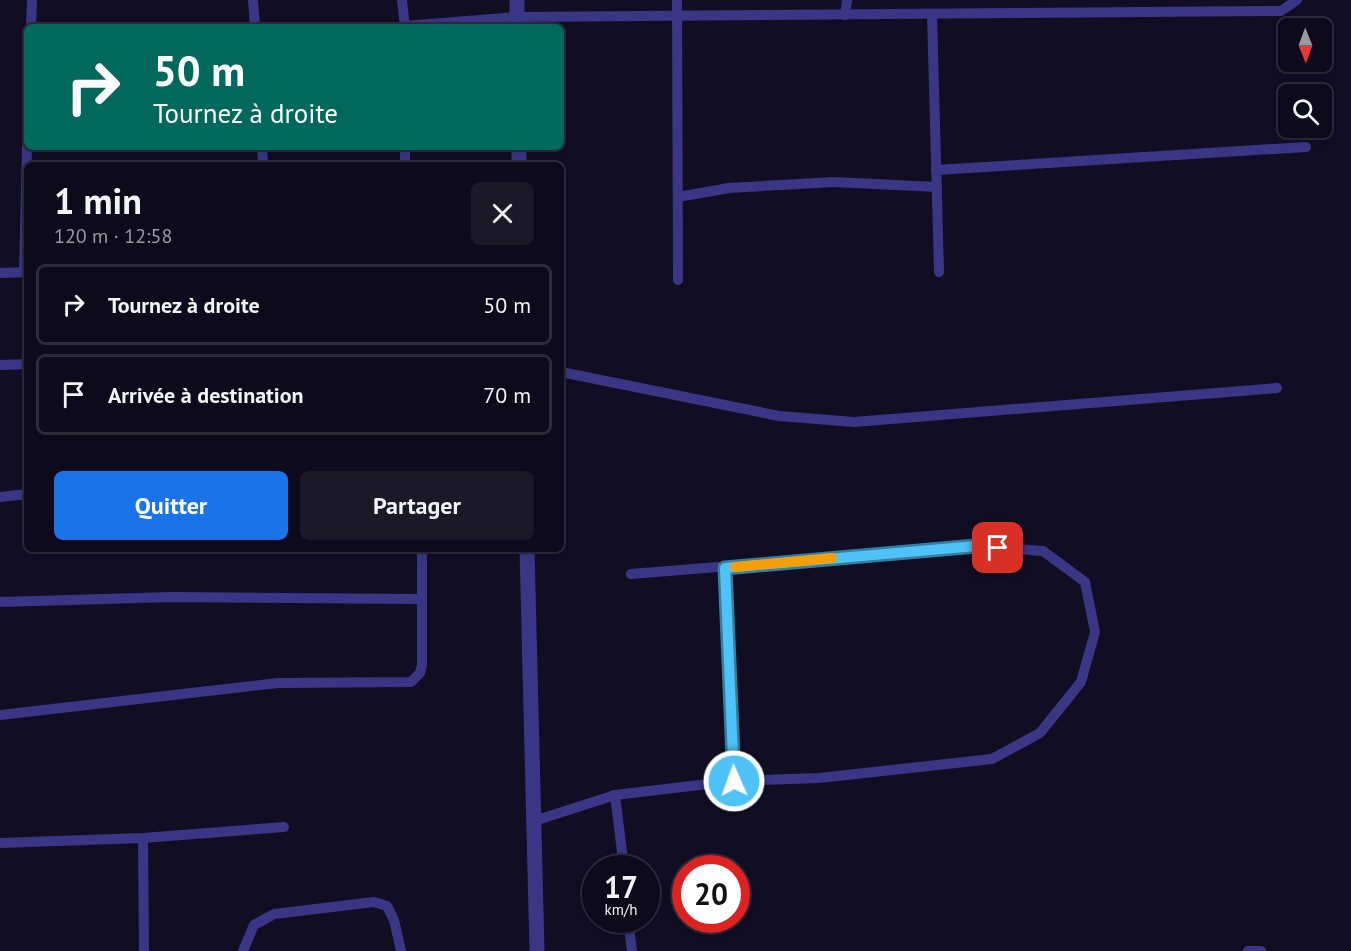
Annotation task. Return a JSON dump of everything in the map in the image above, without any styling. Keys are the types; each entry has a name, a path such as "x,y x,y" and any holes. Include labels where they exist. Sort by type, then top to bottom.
{"street":[{"path":"517,0 517,22"},
{"path":"527,552 537,951"}],"lane":[{"path":"31,24 32,0"},
{"path":"254,0 255,24"},
{"path":"402,0 405,24"},
{"path":"677,0 678,280"},
{"path":"845,15 847,0"},
{"path":"1060,13 1061,0"},
{"path":"472,24 677,16 1281,11 1297,0"},
{"path":"932,14 939,272"},
{"path":"936,170 1306,147"},
{"path":"678,197 729,188 834,182 937,187"},
{"path":"0,273 24,272"},
{"path":"0,365 24,364"},
{"path":"564,373 666,395 818,421 854,422 1277,388"},
{"path":"0,497 24,494"},
{"path":"534,821 615,795 734,781 819,778 992,759 1040,733 1081,682 1095,632 1085,582 1043,550 976,546 631,574"},
{"path":"0,716 256,685 411,682 420,673 422,665 422,552"},
{"path":"725,568 734,781"},
{"path":"0,603 173,597 421,599"},
{"path":"615,795 622,855"},
{"path":"0,843 143,838 284,827"},
{"path":"143,838 144,951"},
{"path":"243,951 254,925 274,914 374,902 387,906 394,920 401,951"},
{"path":"630,933 632,951"},
{"path":"1248,951 1261,951"}],"slow traffic":[{"path":"735,567 832,558"}],"route":[{"path":"734,781 725,568 976,546 998,548"}]}
